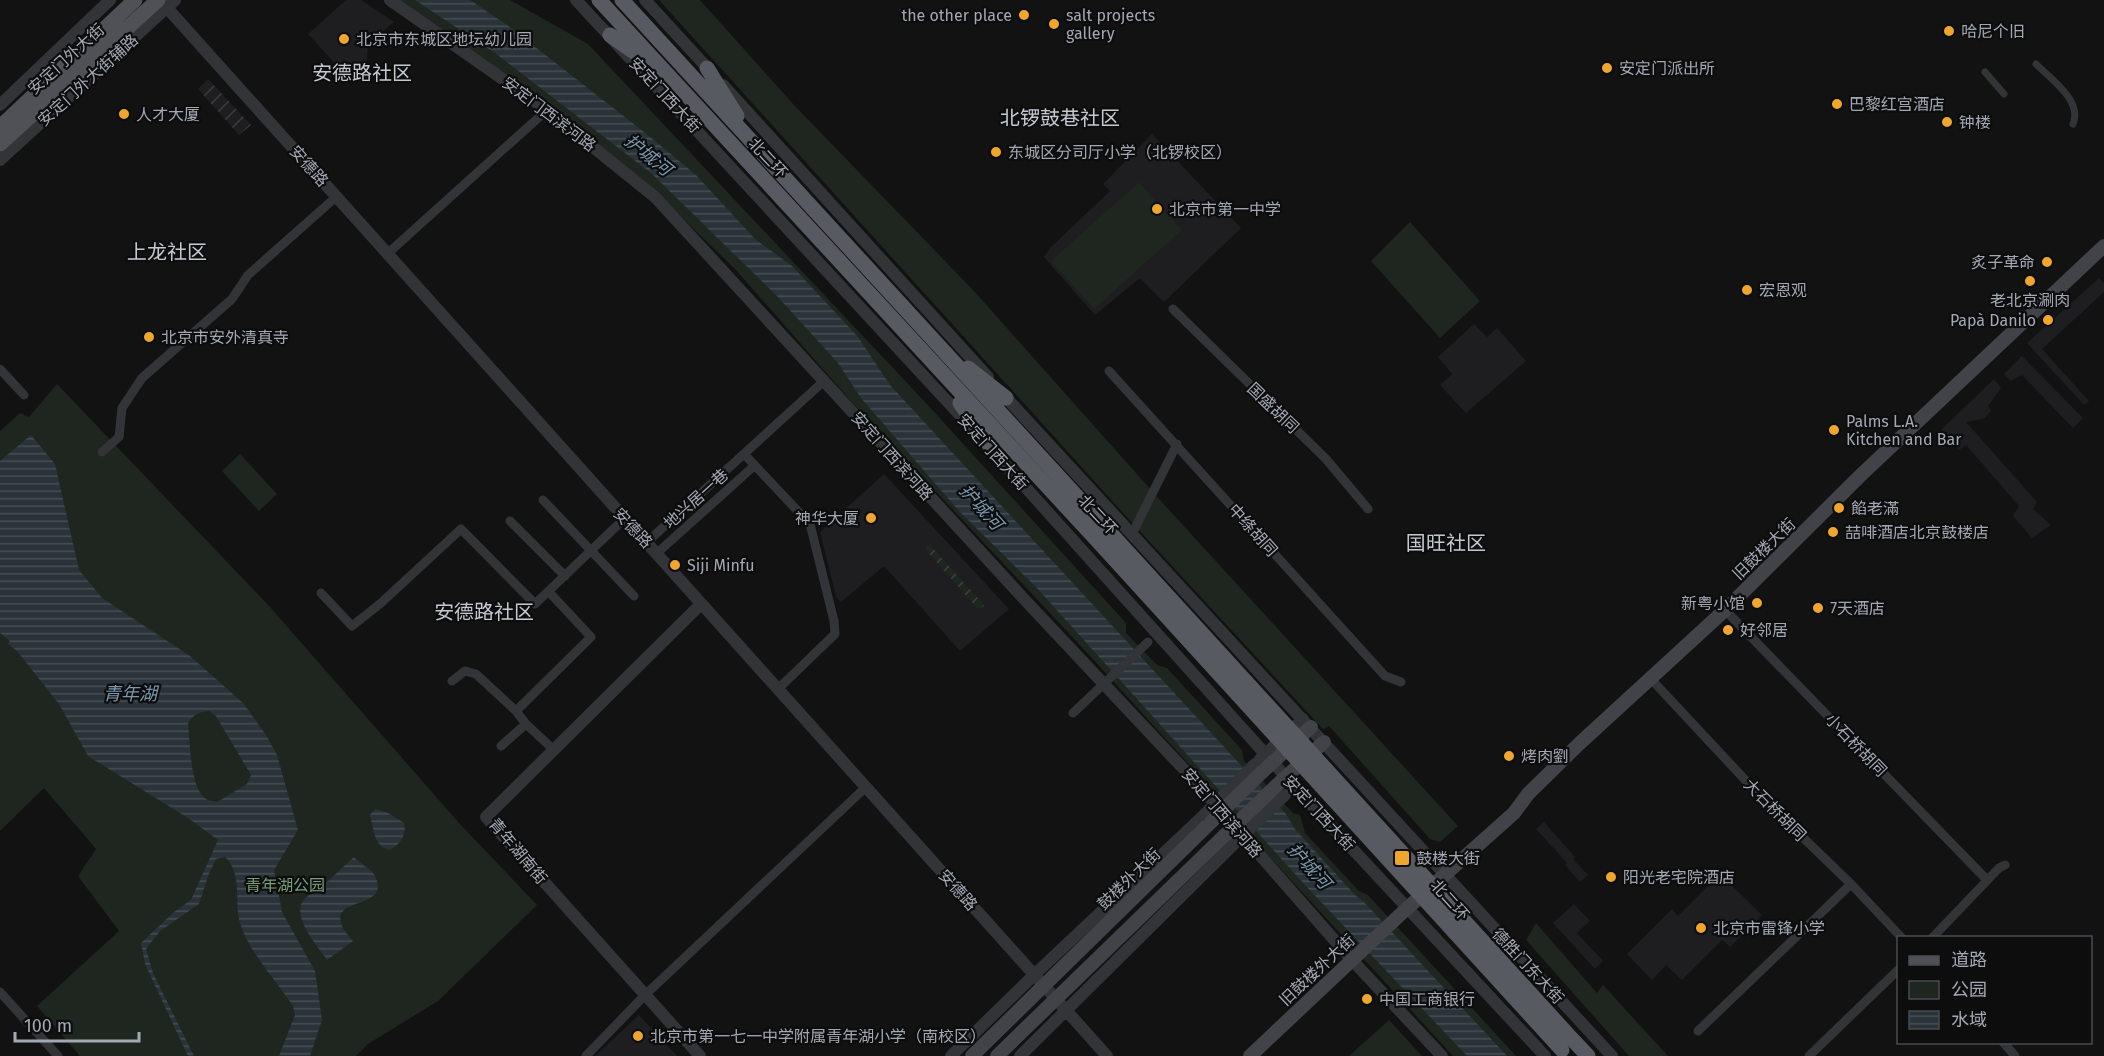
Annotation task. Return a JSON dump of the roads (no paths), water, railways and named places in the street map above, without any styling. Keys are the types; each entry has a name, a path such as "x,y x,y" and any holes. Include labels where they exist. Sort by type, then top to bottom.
{"highway":[{"name":"北二环","path":"599,0 669,76 1115,538 1567,1048"},
{"name":"北二环","path":"622,0 756,147 928,346 1567,1048 1588,1056"},
{"path":"610,35 669,76"},
{"path":"707,68 756,147"},
{"path":"928,346 997,456"},
{"path":"928,346 1006,398"}],"main road":[{"name":"安定门外大街","path":"0,127 135,0"},
{"name":"安定门外大街","path":"0,144 165,2"},
{"name":"旧鼓楼大街","path":"1446,875 1514,813 1528,794 1725,610 1862,474 2104,246"},
{"name":"鼓楼外大街","path":"972,1056 1044,986 1207,818 1307,723"},
{"path":"997,1056 1328,747"},
{"name":"旧鼓楼外大街","path":"1250,1056 1401,913 1446,875"}],"street":[{"path":"0,105 110,0"},
{"name":"安定门西滨河路","path":"390,0 547,110 655,197 1024,600 1194,780 1352,959 1442,1056"},
{"name":"安定门西大街","path":"576,0 997,456 1153,638 1250,738 1264,763 1285,786 1305,798 1401,913"},
{"path":"645,0 1006,398 1446,875"},
{"name":"安定门外大街辅路","path":"0,160 165,2"},
{"name":"安德路","path":"165,2 336,197 1107,1056"},
{"path":"2036,64 2062,90 2072,104 2075,109 2073,124"},
{"path":"1985,72 2004,94"},
{"path":"387,254 547,110"},
{"path":"102,452 118,437 122,408 142,378 232,299 248,275 336,197"},
{"name":"国盛胡同","path":"1173,309 1326,459 1368,510"},
{"path":"0,369 24,395"},
{"name":"中绦胡同","path":"1109,371 1385,676 1401,682"},
{"name":"地兴居一巷","path":"646,543 824,381"},
{"path":"1132,534 1177,444"},
{"path":"745,455 810,524 834,621 835,634 778,689"},
{"name":"地兴居一巷","path":"657,554 754,466"},
{"path":"543,500 634,596"},
{"path":"321,593 352,626 381,603 461,529 535,604 624,519"},
{"path":"510,521 565,576"},
{"path":"516,711 591,637 549,592"},
{"name":"青年湖南街","path":"700,1056 486,817 701,604"},
{"name":"小石桥胡同","path":"1725,610 1987,880"},
{"path":"1072,713 1153,638"},
{"path":"452,681 465,671 476,674 554,750"},
{"name":"大石桥胡同","path":"1651,678 1762,798 1851,884 1900,936"},
{"path":"1250,738 1288,703"},
{"path":"501,746 526,724"},
{"path":"1305,798 1343,763"},
{"path":"586,1056 645,995 866,788"},
{"name":"鼓楼外大街","path":"951,1056 1034,975 1207,818"},
{"path":"1020,1056 1067,1011 1228,840"},
{"path":"1934,936 1999,868 2005,865"},
{"name":"德胜门东大街","path":"1446,875 1612,1056"},
{"path":"1698,1031 1851,884"},
{"path":"1441,944 1477,910"},
{"path":"1401,913 1441,944 1545,1056"},
{"path":"1809,1056 1897,972"},
{"path":"0,992 58,1056"},
{"path":"2005,1044 2015,1056"}],"water":[{"name":"护城河","path":"415,0 470,0 507,25 696,175 756,240 792,266 858,337 890,385 1286,814 1294,828 1355,895 1507,1056 1467,1056 1305,885 1036,587 959,511 861,398 838,363 777,296 651,173 495,53"},
{"name":"青年湖","path":"31,435 55,464 79,570 102,598 190,656 243,703 277,755 298,830 274,870 282,912 315,971 322,1020 310,1056 279,1056 295,1015 293,1006 248,942 239,919 234,870 225,857 216,859 199,904 160,931 146,949 153,973 194,1056 188,1056 145,964 141,943 174,912 191,900 218,840 188,818 88,756 59,704 17,651 8,644 10,641 0,633 0,461","holes":["209,711 216,716 251,775 247,784 217,802 204,798 197,787 188,723 202,712"]},
{"path":"375,809 388,813 404,823 402,839 389,850 380,844 375,836 370,815"},
{"path":"354,857 374,874 378,887 369,899 344,910 340,917 342,926 353,941 327,960 304,924 300,914 301,905 306,898 316,892"}],"place":[{"name":"the other place","path":"1024,15"},
{"name":"salt projects gallery","path":"1054,24"},
{"name":"哈尼个旧","path":"1949,31"},
{"name":"北京市东城区地坛幼儿园","path":"344,39"},
{"name":"安定门派出所","path":"1607,68"},
{"name":"巴黎红宫酒店","path":"1837,104"},
{"name":"人才大厦","path":"124,114"},
{"name":"钟楼","path":"1947,122"},
{"name":"东城区分司厅小学（北锣校区）","path":"996,152"},
{"name":"北京市第一中学","path":"1157,209"},
{"name":"炙子革命","path":"2047,262"},
{"name":"老北京涮肉","path":"2030,281"},
{"name":"宏恩观","path":"1747,290"},
{"name":"Papà Danilo","path":"2048,320"},
{"name":"北京市安外清真寺","path":"149,337"},
{"name":"Palms L.A. Kitchen and Bar","path":"1834,430"},
{"name":"餡老滿","path":"1839,508"},
{"name":"神华大厦","path":"871,518"},
{"name":"喆啡酒店北京鼓楼店","path":"1833,532"},
{"name":"Siji Minfu","path":"675,565"},
{"name":"新粤小馆","path":"1757,603"},
{"name":"7天酒店","path":"1818,608"},
{"name":"好邻居","path":"1728,630"},
{"name":"烤肉劉","path":"1509,756"},
{"name":"鼓楼大街","path":"1402,858"},
{"name":"阳光老宅院酒店","path":"1611,877"},
{"name":"北京市雷锋小学","path":"1701,928"},
{"name":"中国工商银行","path":"1367,999"},
{"name":"北京市第一七一中学附属青年湖小学（南校区）","path":"638,1036"}],"district":[{"name":"安德路社区","path":"362,73"},
{"name":"北锣鼓巷社区","path":"1060,118"},
{"name":"上龙社区","path":"167,252"},
{"name":"国旺社区","path":"1446,543"},
{"name":"安德路社区","path":"484,612"}],"park label":[{"name":"青年湖公园","path":"285,885"}]}
